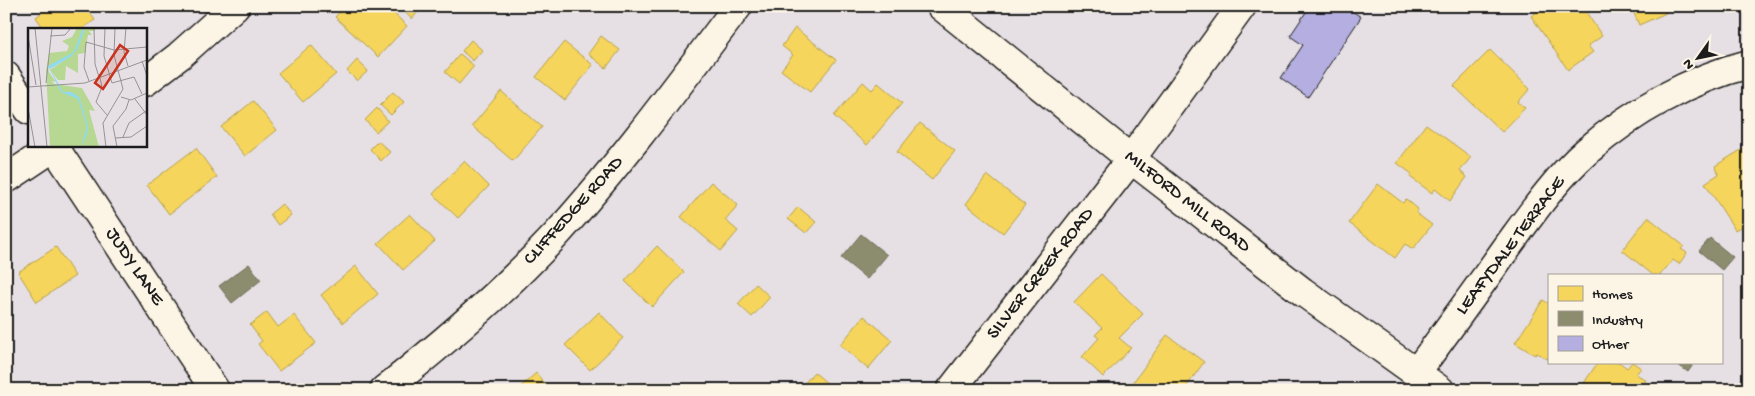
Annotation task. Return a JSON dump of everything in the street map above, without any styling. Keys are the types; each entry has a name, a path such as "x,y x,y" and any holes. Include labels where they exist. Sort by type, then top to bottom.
{"street":[{"path":"146,81 179,56 235,6"},
{"name":"CLIFFEDGE ROAD","path":"384,390 492,300 555,236 614,168 738,6"},
{"name":"MILFORD MILL ROAD","path":"941,6 1131,159 1303,292 1440,390"},
{"name":"SILVER CREEK ROAD","path":"951,390 1131,159 1242,6"},
{"name":"LEAFYDALE TERRACE","path":"1416,373 1540,201 1586,152 1629,118 1674,92 1727,70 1749,64"},
{"path":"6,76 28,109"},
{"path":"6,179 55,146"},
{"name":"JUDY LANE","path":"55,146 215,390"}],"building: Homes":[{"path":"51,6 85,6 95,20 83,28 43,28 36,17"},
{"path":"345,6 386,6 407,26 378,57 335,17"},
{"path":"398,6 423,6 412,19"},
{"path":"1546,6 1582,6 1602,36 1588,46 1593,52 1568,70 1531,16"},
{"path":"1631,6 1663,6 1666,13 1639,25"},
{"path":"795,28 836,60 810,92 781,70 793,55 782,46"},
{"path":"601,36 620,50 606,68 588,54"},
{"path":"471,40 482,50 473,61 462,51"},
{"path":"564,42 593,65 565,100 536,77"},
{"path":"311,45 336,74 303,102 278,73"},
{"path":"1490,50 1530,89 1518,102 1525,108 1502,132 1454,86"},
{"path":"460,54 474,66 459,84 445,72"},
{"path":"357,60 368,71 357,81 347,71"},
{"path":"863,82 872,90 878,83 902,103 867,145 834,116"},
{"path":"501,91 542,127 513,161 472,126"},
{"path":"393,92 404,102 391,115 380,105"},
{"path":"253,101 277,130 245,156 221,127"},
{"path":"377,108 388,121 376,132 365,120"},
{"path":"920,123 955,151 932,180 897,152"},
{"path":"1426,124 1471,157 1460,171 1467,177 1450,201 1435,189 1432,193 1410,177 1412,174 1397,163"},
{"path":"378,141 390,152 381,161 370,149"},
{"path":"1749,145 1749,222 1735,230 1705,183 1719,174 1715,166"},
{"path":"196,148 217,177 169,214 147,185"},
{"path":"464,161 489,186 458,218 433,194"},
{"path":"987,175 1025,205 1003,233 966,204"},
{"path":"711,182 738,205 725,220 738,231 721,251 681,217"},
{"path":"1378,184 1403,203 1406,199 1418,209 1416,213 1432,225 1413,249 1405,244 1395,258 1349,223"},
{"path":"282,204 291,215 278,225 270,214"},
{"path":"798,207 816,222 806,233 788,219"},
{"path":"410,214 435,241 403,270 378,243"},
{"path":"1648,217 1684,246 1681,249 1687,253 1679,264 1673,260 1661,274 1652,274 1622,250"},
{"path":"657,246 684,272 652,307 625,281"},
{"path":"56,247 75,276 37,302 18,272"},
{"path":"356,266 378,294 343,323 321,295"},
{"path":"1101,274 1143,314 1119,338 1131,348 1103,377 1082,357 1099,338 1095,335 1102,328 1074,302"},
{"path":"756,284 770,297 752,317 738,304"},
{"path":"1543,300 1548,303 1548,359 1537,353 1535,355 1515,343"},
{"path":"267,312 278,327 294,315 316,343 279,371 258,344 262,341 250,325"},
{"path":"599,312 623,338 590,370 565,345"},
{"path":"864,316 892,340 868,369 840,345"},
{"path":"1167,335 1204,362 1184,390 1140,390 1132,384"},
{"path":"1597,364 1622,364 1627,368 1630,364 1635,364 1641,368 1636,374 1646,380 1639,390 1593,390 1584,383"},
{"path":"814,372 835,390 799,390"},
{"path":"536,373 550,390 517,390"}],"building: Industry":[{"path":"861,234 887,255 867,279 841,258"},
{"path":"1710,238 1733,257 1722,270 1699,251"},
{"path":"249,264 261,280 232,303 219,286"},
{"path":"1677,364 1694,364 1688,372"}],"building: Other":[{"path":"1310,6 1345,6 1361,17 1308,97 1281,78 1303,45 1290,36"}]}
